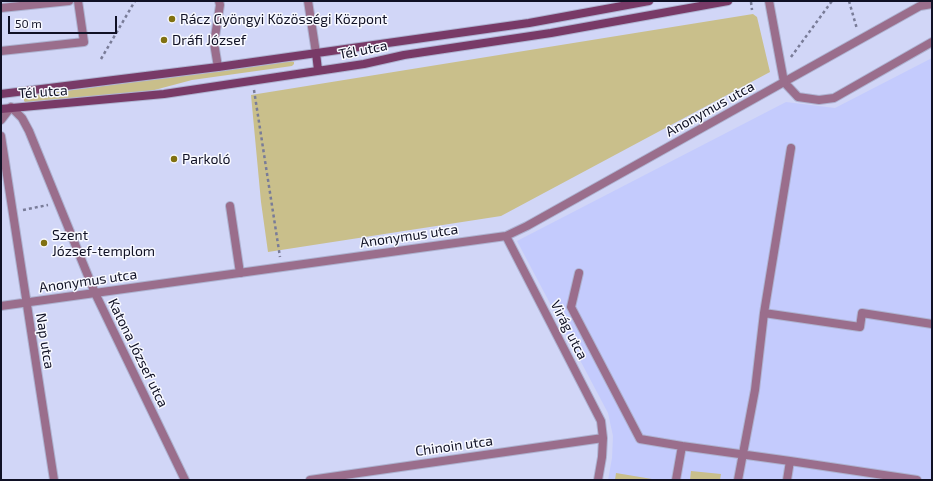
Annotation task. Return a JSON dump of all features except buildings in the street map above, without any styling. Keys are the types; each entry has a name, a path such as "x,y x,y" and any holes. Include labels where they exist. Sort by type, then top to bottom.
{"street":[{"path":"1,8 69,1"},
{"path":"1,51 84,42 78,1"},
{"path":"218,66 214,43 220,5 219,1"},
{"path":"308,1 318,70"},
{"name":"Tél utca","path":"5,94 529,23 649,1"},
{"name":"Tél utca","path":"1,109 164,94 364,64 404,55 551,33 728,1"},
{"path":"769,1 784,82 798,97 819,100 834,98 932,42"},
{"name":"Anonymus utca","path":"1,306 506,236 527,226 920,6 932,4"},
{"path":"1,120 11,107 5,94"},
{"name":"Katona József utca","path":"11,107 22,118 29,130 95,293 185,480"},
{"name":"Nap utca","path":"1,136 54,480"},
{"path":"738,480 755,390 764,313 791,148"},
{"path":"230,206 240,273"},
{"name":"Virág utca","path":"506,236 601,421 603,438 602,457 598,480"},
{"path":"579,273 572,307 640,439 917,480"},
{"path":"764,313 860,326 862,313 932,324"},
{"name":"Chinoin utca","path":"310,480 603,438"},
{"path":"676,480 682,446"},
{"path":"787,480 790,462"}],"path":[{"path":"101,59 135,1"},
{"path":"781,66 793,55 832,1"},
{"path":"849,1 860,40"},
{"path":"751,2 752,10"},
{"path":"254,88 281,267"},
{"path":"13,211 59,204"}],"shaded area":[{"path":"753,14 757,17 770,72 501,216 268,252 261,202 251,95"},
{"path":"932,58 932,480 608,480 612,458 613,436 608,413 517,241 786,102 835,108"},
{"path":"290,61 294,62 292,66 192,80 147,92 26,103 24,101 27,96"},
{"path":"691,471 721,474 720,480 690,480"},
{"path":"616,473 658,480 615,480"}],"place":[{"name":"Rácz Gyöngyi Közösségi Központ","path":"172,19"},
{"name":"Dráfi József","path":"164,40"},
{"name":"Parkoló","path":"174,159"},
{"name":"Szent József-templom","path":"44,243"}]}
